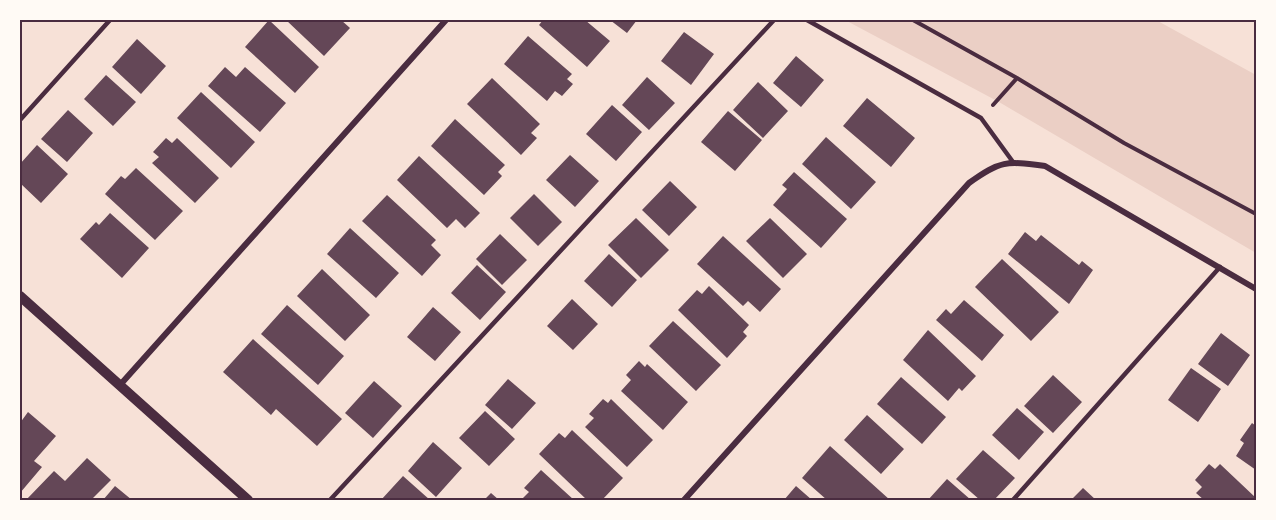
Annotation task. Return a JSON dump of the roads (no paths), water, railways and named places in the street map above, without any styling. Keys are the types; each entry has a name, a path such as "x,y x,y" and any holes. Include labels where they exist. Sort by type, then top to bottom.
{"street":[{"path":"120,385 446,20"},
{"path":"684,501 969,183 991,167 1013,162 1045,166 1257,289"},
{"path":"20,296 248,501"}],"lane":[{"path":"20,120 110,20"},
{"path":"330,501 774,20"},
{"path":"807,20 981,118 1013,162"},
{"path":"1013,501 1220,267"}]}
